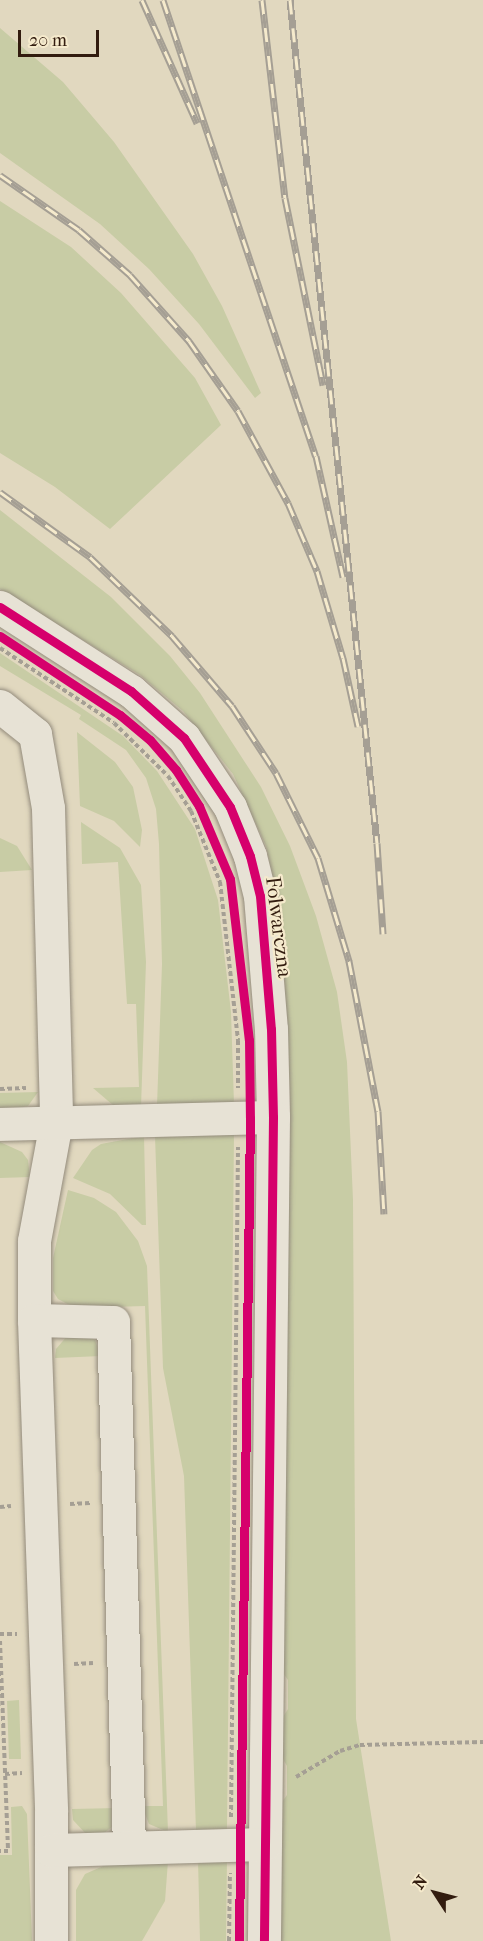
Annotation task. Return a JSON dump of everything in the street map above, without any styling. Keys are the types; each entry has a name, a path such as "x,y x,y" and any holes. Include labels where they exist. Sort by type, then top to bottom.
{"street":[{"name":"Folwarczna","path":"0,607 148,704 201,759 230,807 250,856 260,896 272,1029 254,1117 266,1781 246,1844 264,1941"},
{"path":"0,706 35,734 48,808 56,1122 34,1241 34,1320 51,1850 51,1941"},
{"path":"0,1124 254,1117"},
{"path":"34,1320 113,1322 129,1846"},
{"path":"51,1850 246,1844"}],"path":[{"path":"0,636 120,715 142,734"},
{"path":"0,648 114,723 168,776 190,811 220,882 238,1041 254,1117"},
{"path":"156,748 199,806 218,847 235,909"},
{"path":"238,941 249,1040 254,1117 246,1844 239,1941"},
{"path":"0,1089 38,1088"},
{"path":"60,1505 95,1503"},
{"path":"0,1641 8,1774 8,1851 0,1851"},
{"path":"66,1664 101,1663"},
{"path":"266,1781 295,1777 340,1751 360,1745 483,1742"},
{"path":"229,1941 246,1844"}],"green space":[{"path":"0,28 63,82 114,142 193,254 222,306 261,393 255,398 199,324 149,269 100,224 0,153"},
{"path":"0,201 71,247 121,293 195,378 221,425 110,529 55,487 0,453"},
{"path":"0,510 111,597 170,656 200,693 261,787 290,846 316,916 337,992 347,1062 353,1200 356,1719 391,1941 280,1941 282,1802 287,1795 287,1766 283,1759 283,1717 288,1709 288,1680 283,1673 290,1093 281,917 266,846 233,774 183,711 140,675 0,589"},
{"path":"0,653 123,736 157,771 195,829 218,900 231,1012 234,1104 157,1106 162,964 159,844 156,809 146,778 126,750 79,719 81,715 0,666"},
{"path":"77,732 115,762 133,787 142,830 140,847 114,821 80,806"},
{"path":"81,822 120,848 141,885 146,962 141,1107 114,1106 93,1088 139,1087 136,1004 127,1004 118,862 82,864"},
{"path":"0,838 17,846 32,870 0,872"},
{"path":"38,1092 28,1106 0,1112 0,1093"},
{"path":"234,1134 227,1830 196,1831 184,1476 163,1368 155,1136"},
{"path":"144,1136 146,1225 142,1225 110,1194 73,1178 92,1150 101,1144"},
{"path":"0,1142 22,1152 28,1160 30,1177 0,1178"},
{"path":"68,1190 94,1198 116,1212 138,1241 147,1266 168,1832 149,1824 142,1806 163,1806 145,1306 75,1308 58,1299 53,1291 53,1258"},
{"path":"68,1335 87,1335 95,1340 101,1356 55,1358 56,1349"},
{"path":"19,1700 21,1759 9,1759 7,1701"},
{"path":"22,1806 27,1814 32,1941 0,1941 0,1855 12,1855 11,1807"},
{"path":"117,1808 112,1827 104,1833 86,1834 73,1820 72,1809"},
{"path":"227,1859 226,1941 200,1941 198,1860"},
{"path":"168,1861 165,1901 142,1941 76,1941 76,1890 85,1874 108,1864"}],"railway":[{"path":"142,0 197,123"},
{"path":"163,0 316,456 343,577"},
{"path":"262,0 285,198 323,385"},
{"path":"290,0 377,843 383,934"},
{"path":"0,175 79,230 130,275 189,341 238,411 288,503 317,571 343,658 358,726"},
{"path":"0,492 90,557 172,636 232,706 276,773 318,858 349,961 378,1111 384,1214"}],"cycle path":[{"path":"0,607 131,691 184,738 230,807 250,856 260,896 271,1029 273,1117 264,1941"},
{"path":"0,636 120,715 150,740 176,770 199,806 230,879 249,1040 250,1118 239,1941"}]}
